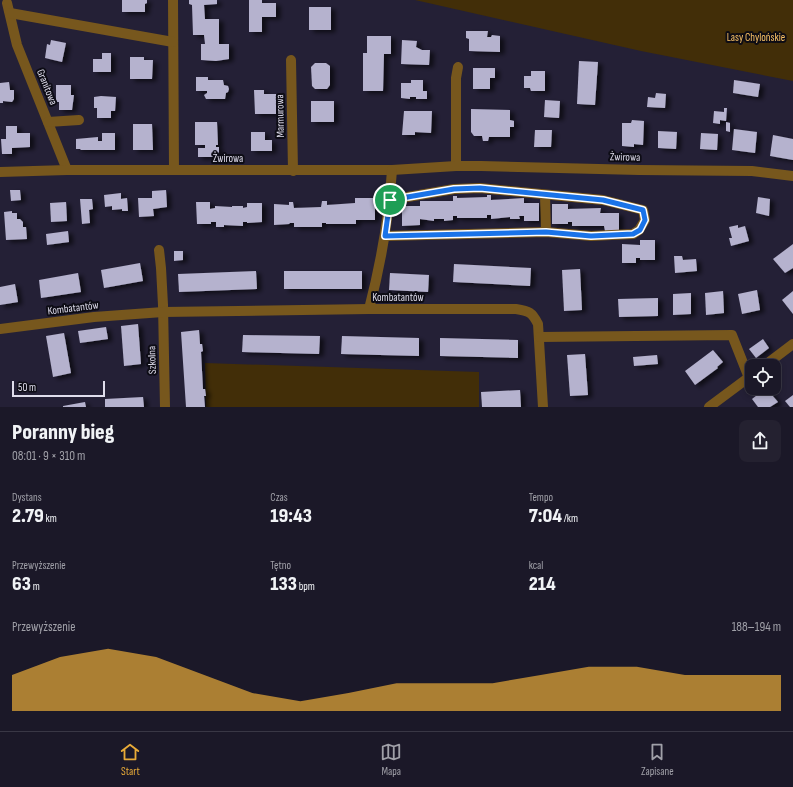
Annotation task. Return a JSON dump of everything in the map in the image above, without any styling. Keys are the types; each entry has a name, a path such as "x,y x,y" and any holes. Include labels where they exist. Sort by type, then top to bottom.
{"street":[{"path":"173,0 174,170"},
{"name":"Granitowa","path":"67,170 17,45 8,8 173,42"},
{"name":"Marmurowa","path":"291,60 293,171"},
{"path":"456,166 456,78 458,67"},
{"path":"48,122 79,120"},
{"name":"Żwirowa","path":"0,172 67,170 392,170 456,166 752,171 793,176"},
{"path":"369,308 385,236 392,170"},
{"path":"385,236 546,232 591,236 633,234 640,230 645,220 643,210 603,200 480,188 454,189 390,200"},
{"path":"546,195 546,232"},
{"name":"Szkolna","path":"158,250 161,268 163,312 165,407"},
{"name":"Kombatantów","path":"0,329 94,317 163,312 369,308 516,309 527,311 534,315 538,324 540,337"},
{"path":"543,407 540,337 732,335 745,365"},
{"path":"773,359 793,344"},
{"path":"709,407 745,381"}],"green space":[{"name":"Lasy Chylońskie","path":"415,0 793,0 793,81 641,51"},
{"path":"205,363 479,372 479,407 206,407"}],"building":[{"path":"122,0 147,0 147,3 145,4 145,12 122,12"},
{"path":"189,0 217,0 217,4 204,5 205,19 219,19 219,44 229,44 229,59 216,61 201,60 201,44 205,44 204,35 193,35 192,5 189,4"},
{"path":"249,0 262,0 262,3 276,3 276,17 262,17 262,32 249,32"},
{"path":"309,7 331,7 331,30 309,30"},
{"path":"466,31 488,31 487,37 491,37 492,35 500,36 500,52 469,51 469,39 466,38"},
{"path":"367,36 391,36 391,54 384,54 383,91 363,91 363,53 367,53"},
{"path":"51,40 66,43 62,62 45,58 47,44 50,45"},
{"path":"402,40 417,41 416,47 422,50 430,50 429,65 401,64"},
{"path":"102,53 111,53 111,72 93,72 93,59 102,59"},
{"path":"130,57 144,57 144,60 153,60 152,79 130,79"},
{"path":"579,61 598,62 595,105 577,104"},
{"path":"315,63 326,63 330,66 330,85 327,89 315,89 312,86 311,67"},
{"path":"473,68 495,68 495,78 490,78 490,89 473,89"},
{"path":"531,71 545,71 545,91 531,91 530,88 524,88 524,76 531,76"},
{"path":"196,77 208,77 208,80 223,80 224,85 228,86 229,89 226,93 225,99 206,99 204,95 207,91 196,91"},
{"path":"411,80 423,80 423,91 427,91 427,99 416,99 416,97 410,97 410,99 401,98 401,83 411,83"},
{"path":"734,80 760,84 758,97 733,93"},
{"path":"9,82 10,90 14,90 14,99 12,102 3,101 3,103 0,103 0,83"},
{"path":"56,85 71,85 71,95 74,95 72,110 59,110 59,102 56,102"},
{"path":"254,90 264,90 264,94 276,94 276,114 255,114"},
{"path":"656,93 666,94 665,108 647,107 648,97 655,98"},
{"path":"94,97 116,97 115,111 111,111 111,118 97,118 97,108 94,108"},
{"path":"545,100 560,101 559,118 544,117"},
{"path":"311,101 334,101 334,122 311,122"},
{"path":"724,108 727,108 726,121 720,120 720,124 713,123 714,111 724,112"},
{"path":"471,109 510,110 510,120 514,121 514,127 510,127 510,137 489,137 488,141 483,141 482,136 474,136 471,132"},
{"path":"404,111 432,111 431,133 415,132 415,135 402,135"},
{"path":"632,120 644,121 643,145 634,144 634,147 622,146 622,123 631,123"},
{"path":"195,122 217,122 218,145 216,145 216,147 219,147 219,157 198,157 198,148 205,148 205,145 195,145"},
{"path":"726,122 730,123 730,132 726,131"},
{"path":"133,124 152,124 153,150 133,150"},
{"path":"6,126 17,126 17,133 30,133 30,147 12,148 12,154 2,154 1,139 6,139"},
{"path":"734,129 757,132 755,153 732,150"},
{"path":"535,130 552,130 551,147 534,147"},
{"path":"658,131 677,132 676,149 658,148"},
{"path":"251,132 265,132 265,140 272,140 272,151 251,151"},
{"path":"102,133 115,133 115,150 76,149 76,139 98,137 98,141 102,141"},
{"path":"701,133 718,134 717,150 700,149"},
{"path":"773,135 793,139 793,160 770,156"},
{"path":"10,190 20,190 21,200 11,201"},
{"path":"166,190 167,207 153,209 154,216 139,217 138,198 152,198 152,191"},
{"path":"121,193 121,199 127,198 128,211 122,211 122,209 112,210 112,206 105,207 104,195"},
{"path":"487,195 491,195 491,200 524,198 524,203 539,203 539,221 524,221 524,216 519,216 520,219 510,219 510,217 491,219 491,215 487,215 487,218 457,218 457,216 453,216 453,220 444,221 444,219 434,219 434,221 420,219 420,225 402,226 402,206 420,206 420,201 453,201 453,196 457,196 457,198 487,197"},
{"path":"758,197 770,199 769,216 756,213"},
{"path":"355,198 375,198 375,220 356,220 356,224 322,223 322,227 294,227 294,223 274,225 274,204 289,205 289,202 293,202 294,208 321,207 322,201 327,201 327,205 355,203"},
{"path":"80,199 92,199 93,209 89,210 90,223 82,224"},
{"path":"66,202 67,221 51,222 50,203"},
{"path":"196,202 210,202 210,209 215,208 215,206 243,206 243,208 247,207 247,203 262,203 262,222 243,222 243,226 224,225 224,227 216,227 216,222 211,222 211,224 197,224"},
{"path":"552,204 568,204 568,209 601,208 600,213 619,213 619,230 605,231 604,226 572,226 572,222 568,222 568,224 552,224"},
{"path":"12,211 12,213 17,213 17,219 20,219 23,222 23,227 26,227 27,239 6,240 4,212"},
{"path":"738,225 738,228 745,226 749,241 731,246 729,238 732,238 729,227"},
{"path":"68,231 69,242 47,245 46,234"},
{"path":"640,240 655,240 655,260 640,260 640,258 636,258 636,263 622,263 622,244 640,245"},
{"path":"793,244 793,268 785,273 773,259"},
{"path":"174,251 183,251 183,260 174,261"},
{"path":"674,256 682,256 683,260 696,259 697,271 675,273"},
{"path":"140,263 143,281 104,288 101,270"},
{"path":"454,264 531,268 530,286 453,282"},
{"path":"580,269 582,310 564,311 562,270"},
{"path":"256,271 257,289 179,292 178,274"},
{"path":"284,271 362,271 362,289 284,289"},
{"path":"78,273 81,292 41,298 39,280"},
{"path":"390,273 429,275 428,292 389,290"},
{"path":"15,284 18,302 0,305 0,287"},
{"path":"757,290 760,310 742,314 738,294"},
{"path":"723,291 724,313 706,315 705,293"},
{"path":"793,291 793,314 782,300"},
{"path":"691,293 691,314 673,315 673,294"},
{"path":"658,298 658,316 619,317 618,299"},
{"path":"138,324 141,364 124,366 121,326"},
{"path":"106,327 108,339 80,343 78,331"},
{"path":"199,330 200,344 202,344 203,351 201,352 203,389 205,389 206,396 204,396 205,407 186,407 181,332"},
{"path":"64,333 71,373 53,377 46,336"},
{"path":"243,335 320,336 319,354 242,352"},
{"path":"342,336 419,338 419,356 341,354"},
{"path":"440,338 518,340 518,358 440,356"},
{"path":"763,339 769,348 756,358 749,349"},
{"path":"713,350 723,362 717,367 718,368 695,385 685,371"},
{"path":"585,354 588,395 570,396 567,355"},
{"path":"657,355 658,364 634,366 633,357"},
{"path":"520,390 521,407 482,407 481,392"},
{"path":"757,395 772,395 778,402 770,407 758,407 752,399"},
{"path":"793,395 793,407 790,407 785,401"},
{"path":"143,397 144,407 105,407 105,399"},
{"path":"85,402 86,407 63,407 63,406"}],"route":[{"path":"480,188 603,200 643,210 645,220 640,230 633,234 591,236 546,232 385,236 390,200 454,189 480,188"}]}
